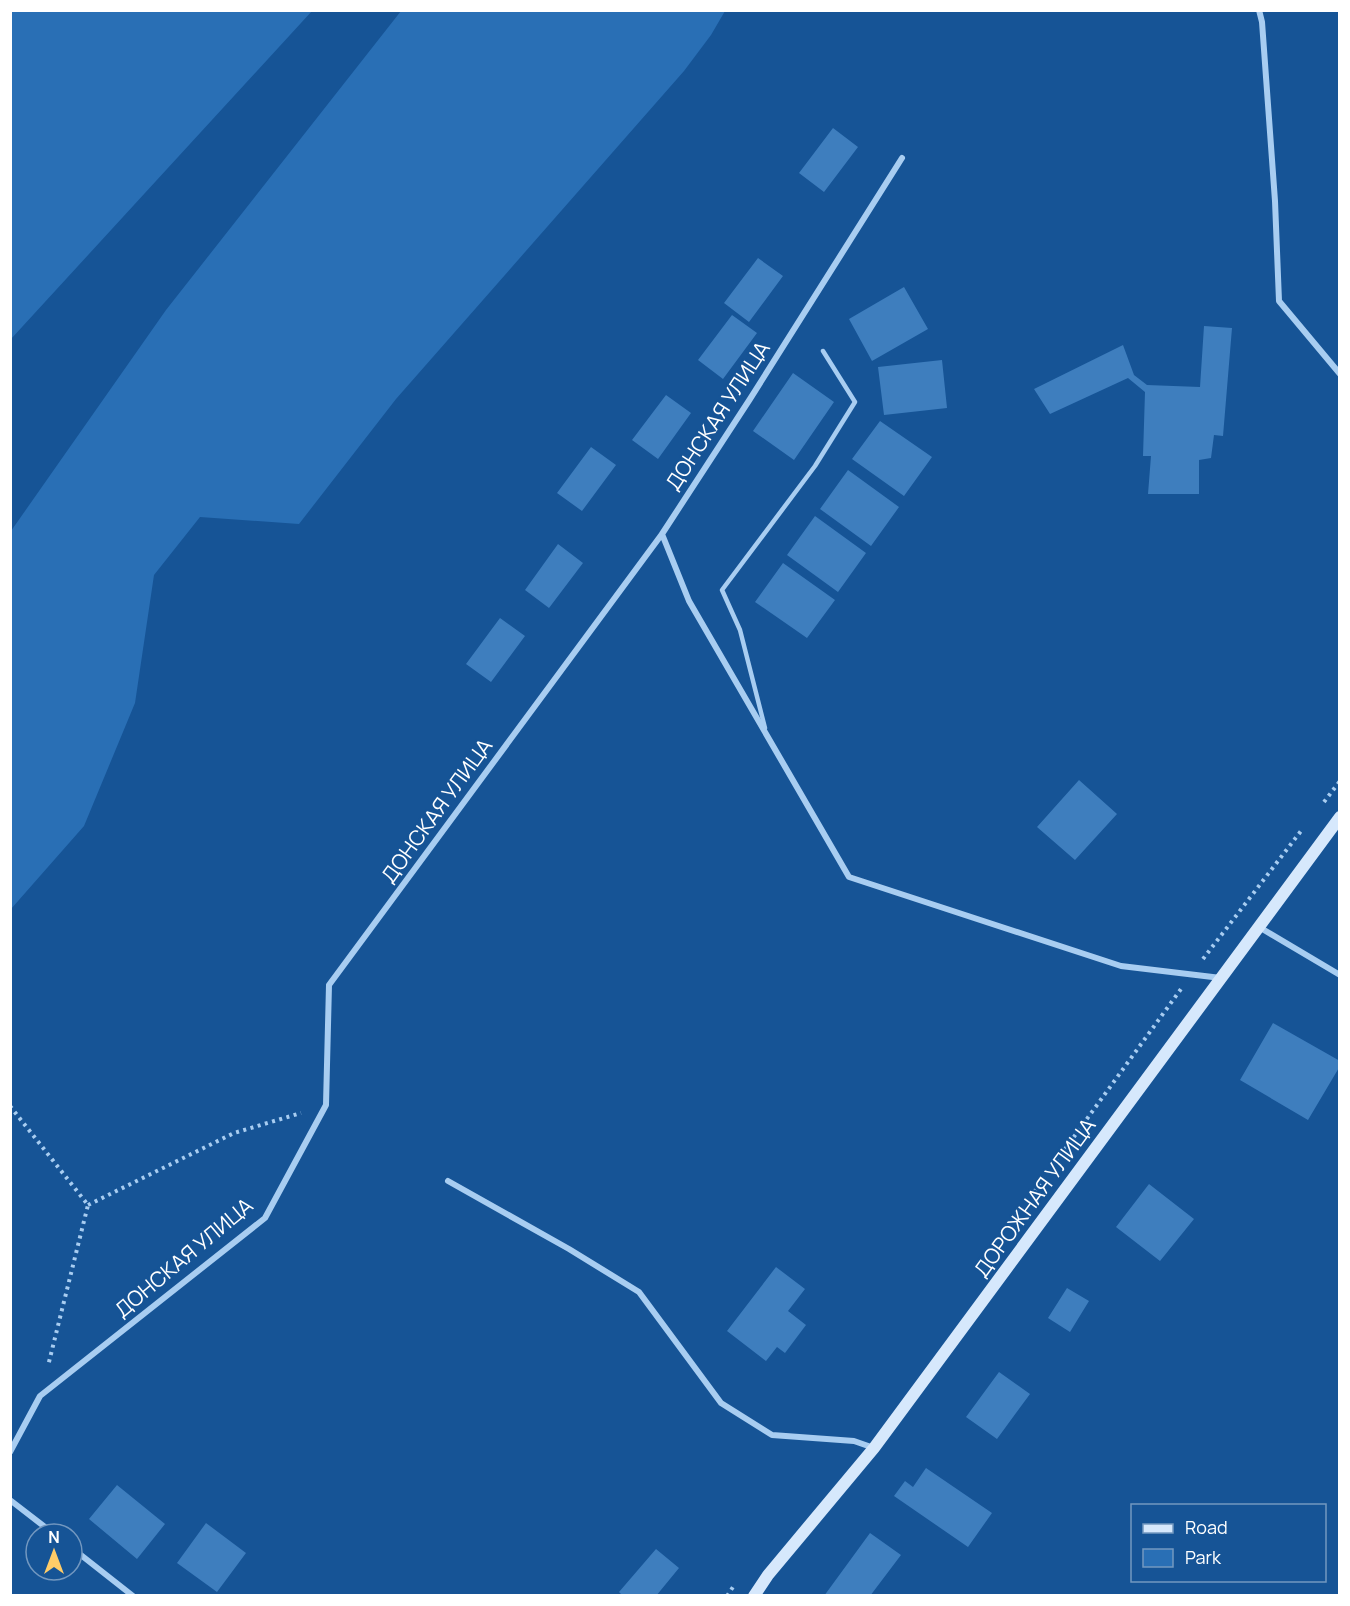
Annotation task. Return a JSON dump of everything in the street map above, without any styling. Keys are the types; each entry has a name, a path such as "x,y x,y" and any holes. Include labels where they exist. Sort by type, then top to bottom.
{"street":[{"path":"1259,10 1262,22 1275,201 1279,301 1340,374"},
{"name":"ДОНСКАЯ УЛИЦА","path":"10,1452 40,1396 265,1218 326,1105 329,985 662,534 902,158"},
{"path":"662,534 689,601 849,878 1121,966 1221,978"},
{"name":"ДОРОЖНАЯ УЛИЦА","path":"754,1596 768,1575 874,1448 1340,817"},
{"path":"1259,927 1340,975"},
{"path":"448,1181 569,1249 639,1292 721,1403 772,1435 854,1441 874,1448"},
{"path":"10,1500 38,1522"},
{"path":"84,1557 133,1596"}],"lane":[{"path":"767,736 740,630 722,590 815,466 855,402 822,351"}],"path":[{"path":"1318,808 1340,781"},
{"path":"1030,1198 1191,975 1304,827"},
{"path":"40,1396 88,1205 234,1133 326,1105"},
{"path":"10,1106 88,1205"},
{"path":"727,1596 740,1578"}],"green space":[{"path":"10,11 312,11 11,339"},
{"path":"401,11 725,11 711,35 684,71 396,399 299,524 200,517 154,575 135,703 84,826 11,909 11,531 166,310"}],"building":[{"path":"833,128 858,147 824,192 799,173"},
{"path":"758,258 783,276 749,322 724,303"},
{"path":"904,287 928,329 872,361 849,319"},
{"path":"732,315 757,333 723,379 698,360"},
{"path":"1204,326 1232,328 1223,436 1214,435 1211,458 1199,460 1199,494 1148,494 1151,456 1143,456 1145,392 1128,378 1050,414 1034,389 1123,345 1134,375 1147,385 1200,387"},
{"path":"942,360 947,408 884,415 878,367"},
{"path":"793,373 834,402 794,460 753,431"},
{"path":"666,395 691,413 658,459 632,440"},
{"path":"880,421 932,457 904,496 852,459"},
{"path":"591,447 616,465 582,511 557,493"},
{"path":"848,470 899,507 871,546 820,509"},
{"path":"815,516 866,553 838,592 787,555"},
{"path":"558,544 583,563 549,608 525,590"},
{"path":"783,563 835,600 807,638 755,602"},
{"path":"500,618 525,636 491,682 466,664"},
{"path":"1079,780 1117,814 1075,860 1037,827"},
{"path":"1273,1023 1340,1061 1340,1066 1308,1120 1240,1080"},
{"path":"1149,1184 1194,1219 1160,1261 1116,1227"},
{"path":"776,1267 805,1289 788,1311 806,1325 785,1353 777,1347 766,1361 727,1331"},
{"path":"1067,1288 1089,1301 1070,1332 1048,1318"},
{"path":"999,1372 1030,1394 997,1439 966,1417"},
{"path":"926,1468 992,1513 968,1547 894,1496 905,1481 913,1487"},
{"path":"117,1485 165,1524 137,1559 89,1519"},
{"path":"206,1523 246,1553 217,1592 177,1563"},
{"path":"870,1533 901,1555 870,1596 824,1596"},
{"path":"656,1549 679,1568 656,1596 623,1596 619,1592"}]}
